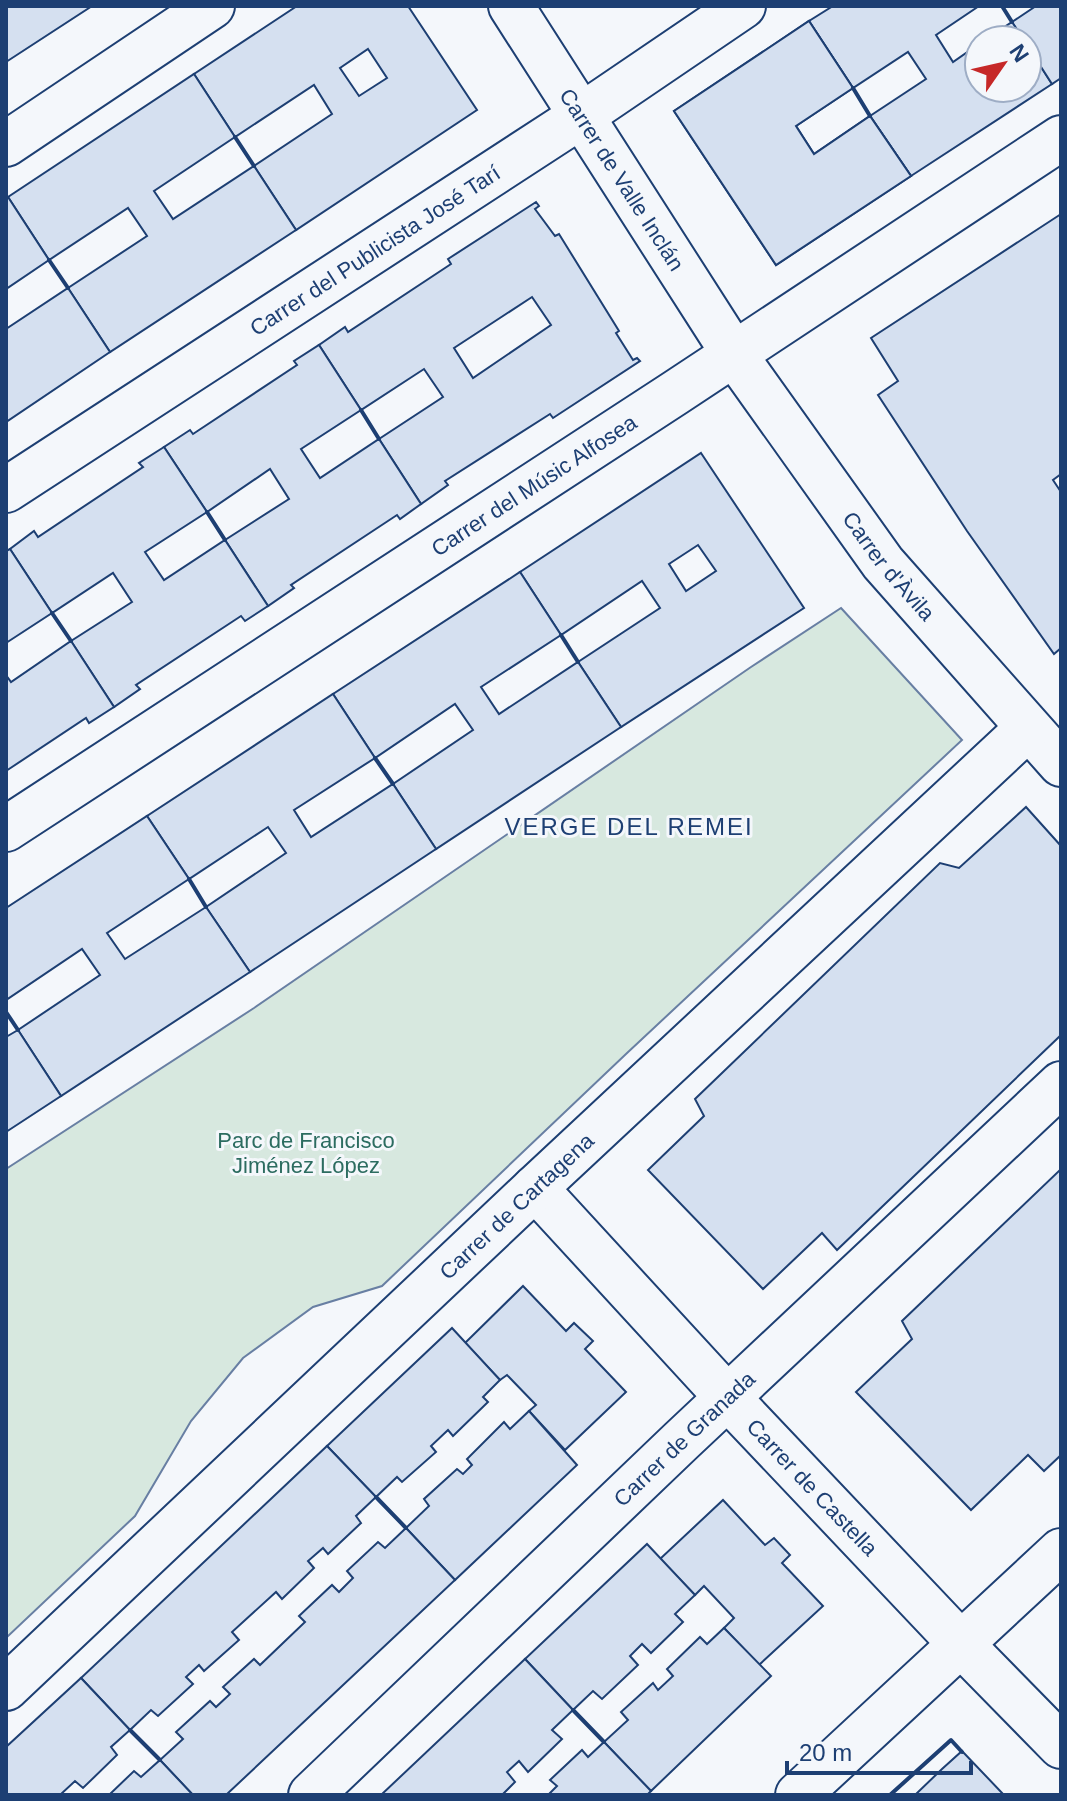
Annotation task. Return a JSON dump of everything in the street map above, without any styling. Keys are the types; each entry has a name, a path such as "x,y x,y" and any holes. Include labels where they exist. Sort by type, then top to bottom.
{"street":[{"path":"6,144 212,6"},
{"name":"Carrer de Valle Inclán","path":"511,6 734,354"},
{"name":"Carrer del Publicista José Tarí","path":"6,490 581,116 743,6"},
{"name":"Carrer del Músic Alfosea","path":"6,829 1061,138"},
{"name":"Carrer d'Àvila","path":"734,354 883,563 1061,764"},
{"name":"Carrer de Cartagena","path":"6,1688 1028,728"},
{"name":"Carrer de Granada","path":"311,1795 1061,1084"},
{"name":"Carrer de Castella","path":"535,1188 728,1398 1061,1746"},
{"path":"798,1795 1061,1551"}],"green space":[{"name":"Parc de Francisco Jiménez López","path":"841,608 962,740 382,1286 313,1307 243,1358 191,1421 135,1516 6,1638 6,1169 254,1008"}],"building":[{"path":"6,6 92,6 6,62"},
{"path":"297,6 408,6 477,110 296,230 254,166 332,114 314,85 235,137 194,74","holes":["368,49 387,78 359,96 340,68"]},
{"path":"833,6 979,6 936,35 953,62 963,55 963,104 1021,104 911,176 870,116 926,79 908,52 853,88 809,21"},
{"path":"1036,6 1061,6 1061,78 1052,84 1043,70 1043,24 1012,22"},
{"path":"809,21 853,88 796,126 814,154 870,116 911,176 776,265 674,111","holes":["770,143 788,170 777,178 759,151"]},
{"path":"809,21 853,88 796,126 814,154 870,116 911,176 776,265 674,111"},
{"path":"1043,70 1052,84 1043,90"},
{"path":"194,74 235,137 154,191 173,219 254,166 296,230 110,352 68,288 147,236 128,208 49,260 8,197"},
{"path":"6,198 49,260 6,289"},
{"path":"536,202 539,206 535,209 555,236 559,234 619,331 616,333 633,360 637,358 640,361 553,418 550,414 445,481 448,485 421,504 379,439 443,397 424,369 361,410 319,345 345,327 348,332 451,264 448,259","holes":["532,297 551,325 473,378 454,348"]},
{"path":"1061,214 1061,474 1053,480 1061,492 1061,648 1054,654 967,531 878,395 898,381 871,338"},
{"path":"68,288 110,352 6,422 6,329"},
{"path":"319,345 361,410 301,449 320,478 379,439 421,504 400,519 397,515 291,585 294,588 268,606 225,540 289,499 270,469 207,512 164,447 190,430 193,434 297,365 294,361"},
{"path":"164,447 207,512 145,552 164,580 225,540 268,606 245,621 241,616 136,685 140,689 114,707 71,641 132,602 113,573 52,613 10,549 34,531 38,537 143,467 139,463"},
{"path":"701,453 804,608 621,727 578,662 660,608 642,581 561,635 520,572","holes":["698,545 716,571 686,591 669,564"]},
{"path":"10,549 52,613 6,643 6,551"},
{"path":"520,572 561,635 481,687 499,714 578,662 621,727 436,849 393,784 473,730 455,704 375,758 333,694"},
{"path":"71,641 114,707 89,723 86,718 6,771 6,675 11,682"},
{"path":"333,694 375,758 294,810 311,837 393,784 436,849 250,972 206,907 286,853 268,827 189,879 147,816"},
{"path":"1026,807 1061,846 1061,1035 837,1250 822,1233 763,1289 648,1170 704,1116 695,1099 940,863 959,868"},
{"path":"147,816 189,879 107,933 125,959 206,907 250,972 61,1096 18,1030 100,975 82,949 6,1000 6,908"},
{"path":"18,1030 61,1096 6,1132 6,1037"},
{"path":"1061,1169 1061,1455 1044,1471 1028,1455 971,1510 856,1392 912,1339 902,1321"},
{"path":"523,1286 566,1331 574,1323 593,1341 585,1349 626,1392 565,1450 529,1411 536,1405 507,1375 500,1380 465,1343"},
{"path":"452,1328 500,1380 483,1397 488,1402 453,1436 448,1430 431,1446 436,1452 402,1482 397,1477 376,1497 327,1446"},
{"path":"529,1411 577,1465 455,1580 406,1528 429,1506 424,1499 457,1469 463,1474 472,1465 467,1459 504,1422 510,1429"},
{"path":"327,1446 376,1497 356,1516 361,1523 328,1554 323,1548 308,1561 314,1568 282,1599 276,1592 232,1632 239,1640 204,1671 199,1665 186,1677 193,1684 158,1716 151,1710 130,1730 81,1678"},
{"path":"723,1500 765,1545 774,1538 790,1555 782,1563 823,1606 759,1665 724,1628 734,1618 704,1586 695,1595 660,1559"},
{"path":"406,1528 455,1580 226,1795 193,1795 160,1760 183,1739 176,1732 210,1701 216,1707 230,1694 223,1687 254,1659 260,1665 305,1622 299,1616 332,1585 339,1592 353,1578 347,1571 378,1542 385,1548"},
{"path":"647,1544 695,1595 675,1614 683,1622 651,1653 642,1644 630,1656 638,1665 602,1699 593,1691 573,1710 525,1659"},
{"path":"724,1628 771,1676 651,1791 604,1742 628,1720 621,1712 653,1683 658,1690 673,1676 667,1669 700,1637 707,1644"},
{"path":"525,1659 573,1710 552,1730 562,1739 528,1772 519,1761 507,1772 515,1782 502,1795 381,1795"},
{"path":"81,1678 130,1730 111,1747 117,1755 83,1788 75,1781 60,1795 6,1795 6,1747"},
{"path":"604,1742 651,1791 647,1795 548,1795 557,1786 550,1780 582,1750 588,1757"},
{"path":"962,1751 1004,1795 915,1795 942,1769"},
{"path":"160,1760 193,1795 109,1795 134,1771 141,1777"}],"wall":[{"path":"1002,6 1012,22"},
{"path":"853,88 870,116"},
{"path":"235,137 254,166"},
{"path":"49,260 68,288"},
{"path":"361,410 379,439"},
{"path":"207,512 225,540"},
{"path":"52,613 71,641"},
{"path":"561,635 578,662"},
{"path":"375,758 393,784"},
{"path":"189,879 206,907"},
{"path":"6,1012 18,1030"},
{"path":"376,1497 406,1528"},
{"path":"573,1710 604,1742"},
{"path":"130,1730 160,1760"},
{"path":"890,1795 951,1740 962,1752"}],"district":[{"name":"VERGE DEL REMEI","path":"629,826"}]}
